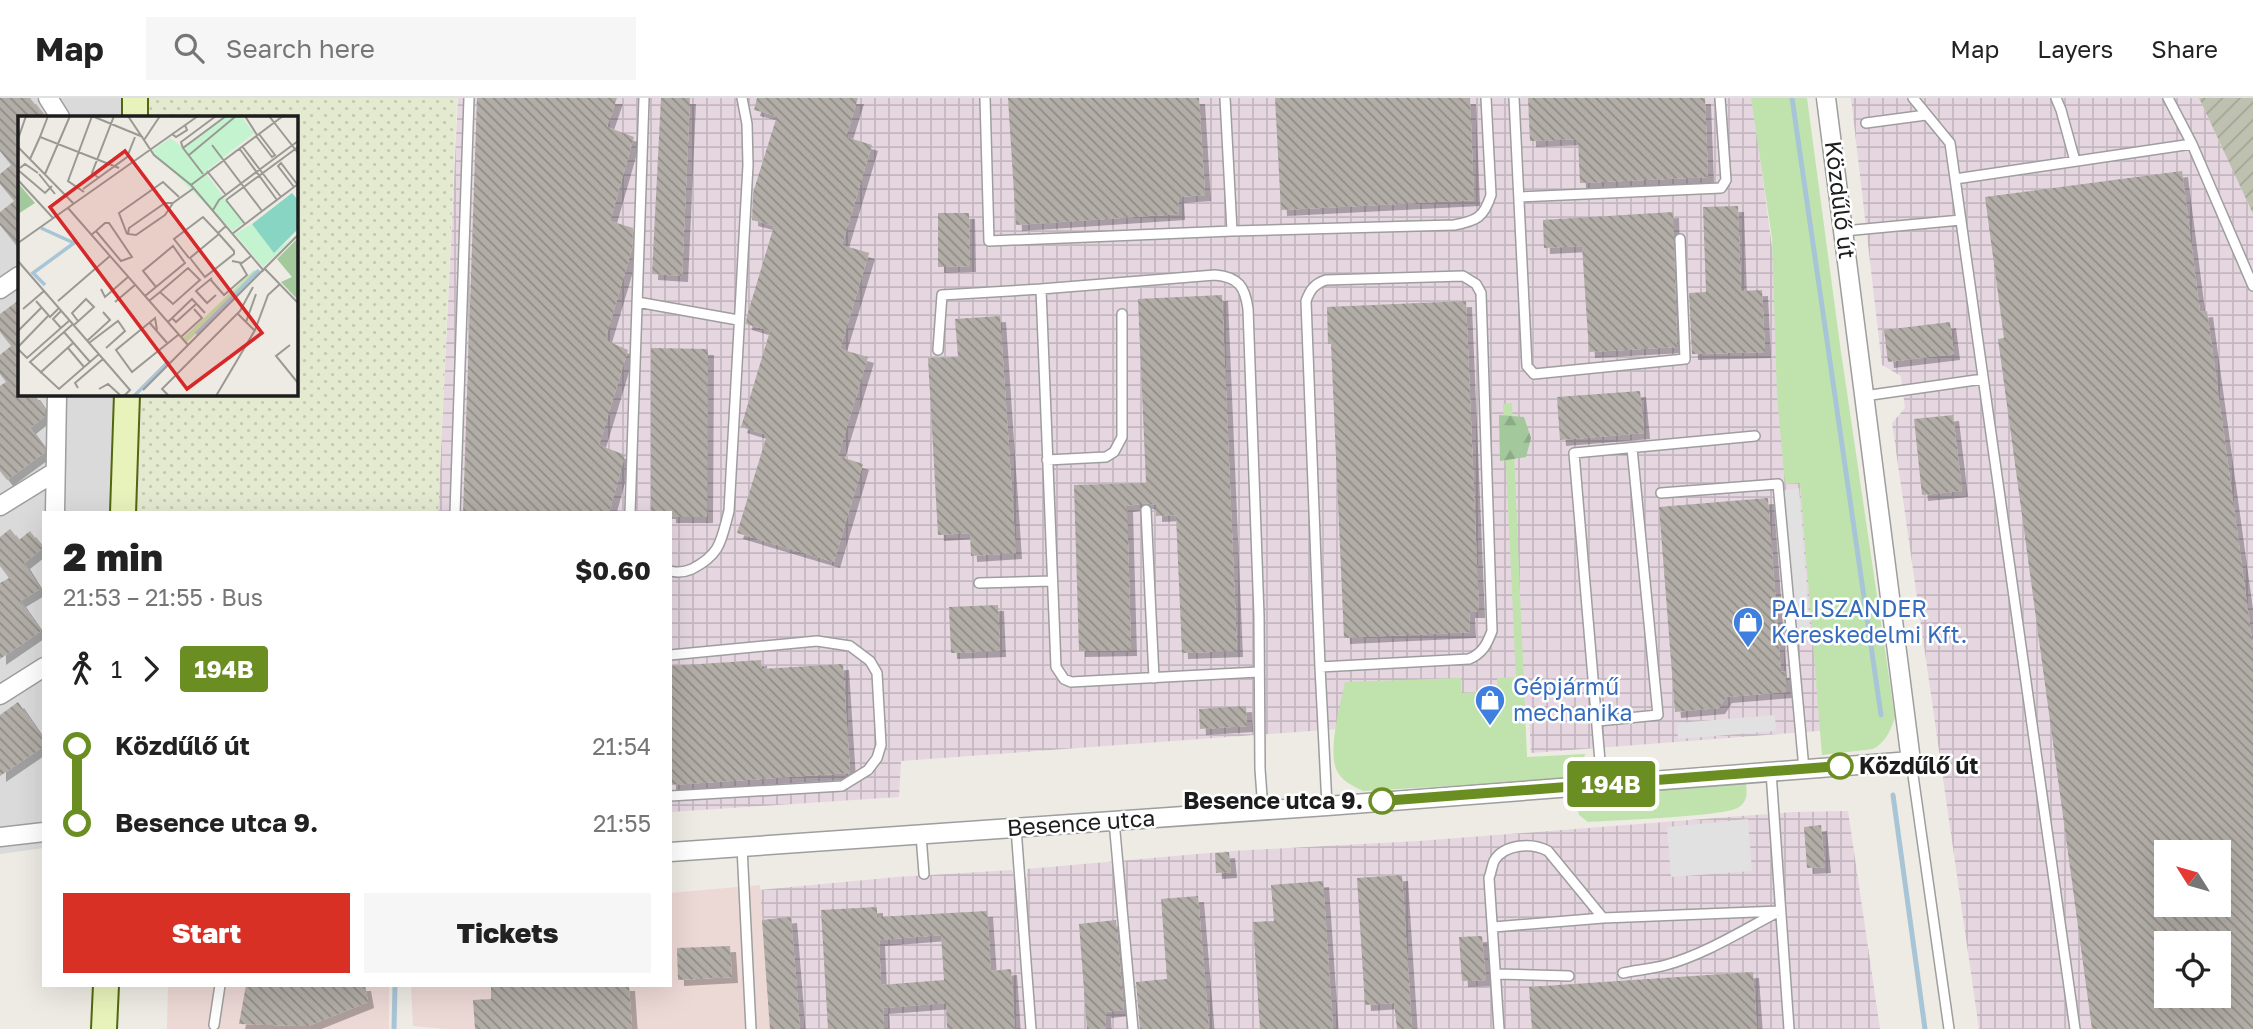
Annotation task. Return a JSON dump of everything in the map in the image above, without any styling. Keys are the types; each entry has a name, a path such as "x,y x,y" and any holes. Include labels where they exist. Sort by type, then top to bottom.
{"main road":[{"path":"135,98 135,116"},
{"path":"123,511 127,396"},
{"path":"104,1029 106,987"}],"street":[{"path":"48,98 59,116"},
{"name":"Közdűlő út","path":"1826,98 1911,761"},
{"path":"0,289 18,277"},
{"path":"55,511 57,396"},
{"path":"0,506 55,472"},
{"path":"0,695 42,668"},
{"name":"Besence utca","path":"672,852 1327,806 1911,761"},
{"path":"0,837 42,832"}],"lane":[{"path":"455,511 469,98"},
{"path":"630,511 644,98"},
{"path":"672,573 687,571 711,558 720,544 729,511 748,165 747,124 742,98"},
{"path":"985,98 989,241 1454,225 1474,221 1487,206 1491,195 1486,98"},
{"path":"1225,98 1233,231"},
{"path":"1514,98 1527,366 1534,374 1685,359 1681,239"},
{"path":"1519,197 1721,188 1726,180 1720,98"},
{"path":"1913,98 1950,143 2075,1029"},
{"path":"2056,98 2062,110 2075,161"},
{"path":"2168,98 2192,144 2253,286"},
{"path":"1866,122 1926,115"},
{"path":"1955,179 2192,144"},
{"path":"1844,231 1961,220"},
{"path":"938,350 942,295 1215,275 1227,276 1246,292 1259,616 1260,769 1264,810"},
{"path":"1320,667 1469,659 1479,655 1490,638 1492,631 1481,293 1476,284 1463,276 1326,280 1310,291 1306,301 1320,667 1327,806"},
{"path":"1041,289 1056,667 1064,679 1071,682 1258,672"},
{"path":"637,302 738,320"},
{"path":"1047,460 1106,457 1114,452 1122,437 1122,314"},
{"path":"1864,396 1983,379"},
{"path":"1602,785 1574,453 1755,436"},
{"path":"1598,721 1658,715 1632,448"},
{"path":"1661,493 1778,484 1804,769"},
{"path":"1146,510 1154,678"},
{"path":"979,583 1052,581"},
{"path":"672,655 817,641 850,646 870,661 877,673 881,745 877,758 868,770 842,786 672,796"},
{"path":"1911,761 1949,1029"},
{"path":"1771,772 1789,1029"},
{"path":"1114,821 1133,1029"},
{"path":"1016,828 1031,1029"},
{"path":"921,835 924,874"},
{"path":"1499,1029 1489,878 1499,855 1509,848 1521,846 1548,850 1603,918"},
{"path":"742,847 751,1029"},
{"path":"1494,927 1603,918 1780,911"},
{"path":"1623,973 1682,960 1707,950 1780,911"},
{"path":"1497,974 1569,976"},
{"path":"214,1025 220,987"}],"shaded area":[{"path":"0,98 150,98 149,116 18,116 18,396 141,396 138,511 42,511 42,848 0,854"},
{"path":"150,98 457,98 438,511 138,511 141,396 298,396 298,116 149,116"},
{"path":"458,98 1752,98 1789,374 1831,730 1531,753 1529,715 901,761 899,797 672,812 672,511 438,511"},
{"path":"1851,98 2199,98 2253,214 2253,1029 1979,1029 1892,423 1905,408 1901,376 1882,365"},
{"path":"2199,98 2253,98 2253,214"},
{"path":"1799,488 1811,640 1794,641 1779,491"},
{"path":"1775,715 1776,731 1678,739 1677,723"},
{"path":"1848,811 1880,1029 771,1029 760,890 897,877 1012,870 1014,878 1027,877 1027,869 1232,851 1419,841 1794,812"},
{"path":"1748,819 1752,871 1671,877 1667,827"},
{"path":"760,885 771,1029 445,1029 413,1026 411,987 672,987 672,893"},
{"path":"168,987 389,987 389,1029 167,1029"}],"green space":[{"path":"1751,98 1807,98 1895,718 1884,740 1873,749 1822,755 1800,483 1785,484 1777,396 1772,238"},
{"path":"1512,403 1527,757 1585,754 1582,769 1575,779 1363,791 1342,778 1334,763 1336,727 1345,682 1461,678 1461,693 1498,691 1497,678 1516,677 1503,404"},
{"path":"1499,415 1524,417 1531,438 1526,457 1500,461"},
{"path":"1746,783 1747,793 1739,807 1692,816 1588,822 1579,815 1574,799 1634,794 1635,791"}],"building":[{"path":"0,98 30,98 44,116 18,116 18,248 0,225 0,212 14,201 0,184 0,174 11,165 0,151"},
{"path":"477,98 617,98 607,127 634,137 610,221 633,228 632,249 605,340 628,350 599,445 625,455 610,511 463,511"},
{"path":"661,98 690,98 682,276 652,274"},
{"path":"757,98 858,98 846,137 872,145 842,245 869,253 840,349 868,357 838,456 863,464 834,562 737,533 767,435 741,427 770,331 746,324 774,226 752,220 753,193 777,116 754,110"},
{"path":"1008,98 1199,98 1205,195 1178,197 1179,214 1016,225"},
{"path":"1275,98 1470,98 1474,200 1281,210"},
{"path":"1528,98 1705,98 1708,177 1580,183 1578,139 1530,141"},
{"path":"2182,171 2200,312 2207,311 2253,647 2253,1029 2092,1029 1998,339 2004,338 1985,197"},
{"path":"1738,206 1741,291 1762,290 1765,352 1692,354 1689,293 1706,292 1703,207"},
{"path":"1673,212 1677,347 1589,352 1582,246 1544,248 1543,220"},
{"path":"938,213 969,213 970,266 938,267"},
{"path":"1222,295 1237,651 1182,653 1176,515 1156,516 1156,505 1146,503 1127,506 1131,650 1079,651 1074,485 1146,483 1138,299"},
{"path":"18,301 18,396 35,396 45,410 45,416 30,428 45,448 45,452 7,480 0,471 0,386 6,382 0,374 0,355 11,346 0,332 0,314"},
{"path":"1466,301 1479,612 1469,612 1470,632 1344,638 1327,307"},
{"path":"1000,316 1016,553 971,556 970,533 938,535 928,358 958,357 955,319"},
{"path":"1950,322 1954,354 1888,362 1884,330"},
{"path":"651,348 708,349 707,517 672,517 672,511 651,511"},
{"path":"1640,391 1644,433 1560,440 1557,397"},
{"path":"1953,415 1962,491 1922,495 1914,419"},
{"path":"1768,498 1781,672 1785,671 1786,692 1726,697 1719,708 1675,712 1659,507"},
{"path":"10,529 19,540 30,531 42,549 24,563 40,589 20,601 41,631 0,659 0,583 9,578 0,566 0,537"},
{"path":"998,605 1000,651 951,653 949,607"},
{"path":"761,660 762,669 843,664 850,773 672,785 672,666"},
{"path":"18,702 42,737 42,747 0,776 0,715"},
{"path":"1246,706 1247,726 1200,729 1199,709"},
{"path":"1821,825 1825,867 1807,868 1804,827"},
{"path":"1229,852 1231,872 1216,873 1215,853"},
{"path":"1402,875 1412,1029 1397,1029 1394,1003 1365,1005 1357,878"},
{"path":"1323,881 1333,1029 1260,1029 1253,922 1274,921 1271,885"},
{"path":"1198,896 1209,1029 1140,1029 1136,982 1167,979 1161,899"},
{"path":"877,907 877,917 987,911 991,971 1011,969 1015,1029 947,1029 946,1003 883,1008 884,1029 828,1029 821,910","holes":["941,935 944,980 881,985 879,940"]},
{"path":"791,917 800,1029 770,1029 762,920"},
{"path":"1116,920 1124,1010 1105,1012 1106,1029 1087,1029 1079,924"},
{"path":"1482,936 1486,980 1462,981 1459,937"},
{"path":"730,946 732,977 678,980 677,948"},
{"path":"1753,972 1757,1029 1532,1029 1529,987"},
{"path":"246,987 365,987 368,1002 308,1026 239,1024"},
{"path":"491,987 629,987 632,1029 475,1029 473,1000 491,999"}],"waterway":[{"path":"1792,98 1881,715"},
{"path":"1893,795 1925,1029"},
{"path":"394,1029 395,987"}],"bus line":[{"name":"194B","path":"1382,801 1840,766"}],"place":[{"name":"PALISZANDER Kereskedelmi Kft.","path":"1748,649"},
{"name":"Gépjármű mechanika","path":"1490,727"},
{"name":"Közdűlő út","path":"1840,766"},
{"name":"Besence utca 9.","path":"1382,801"}]}
